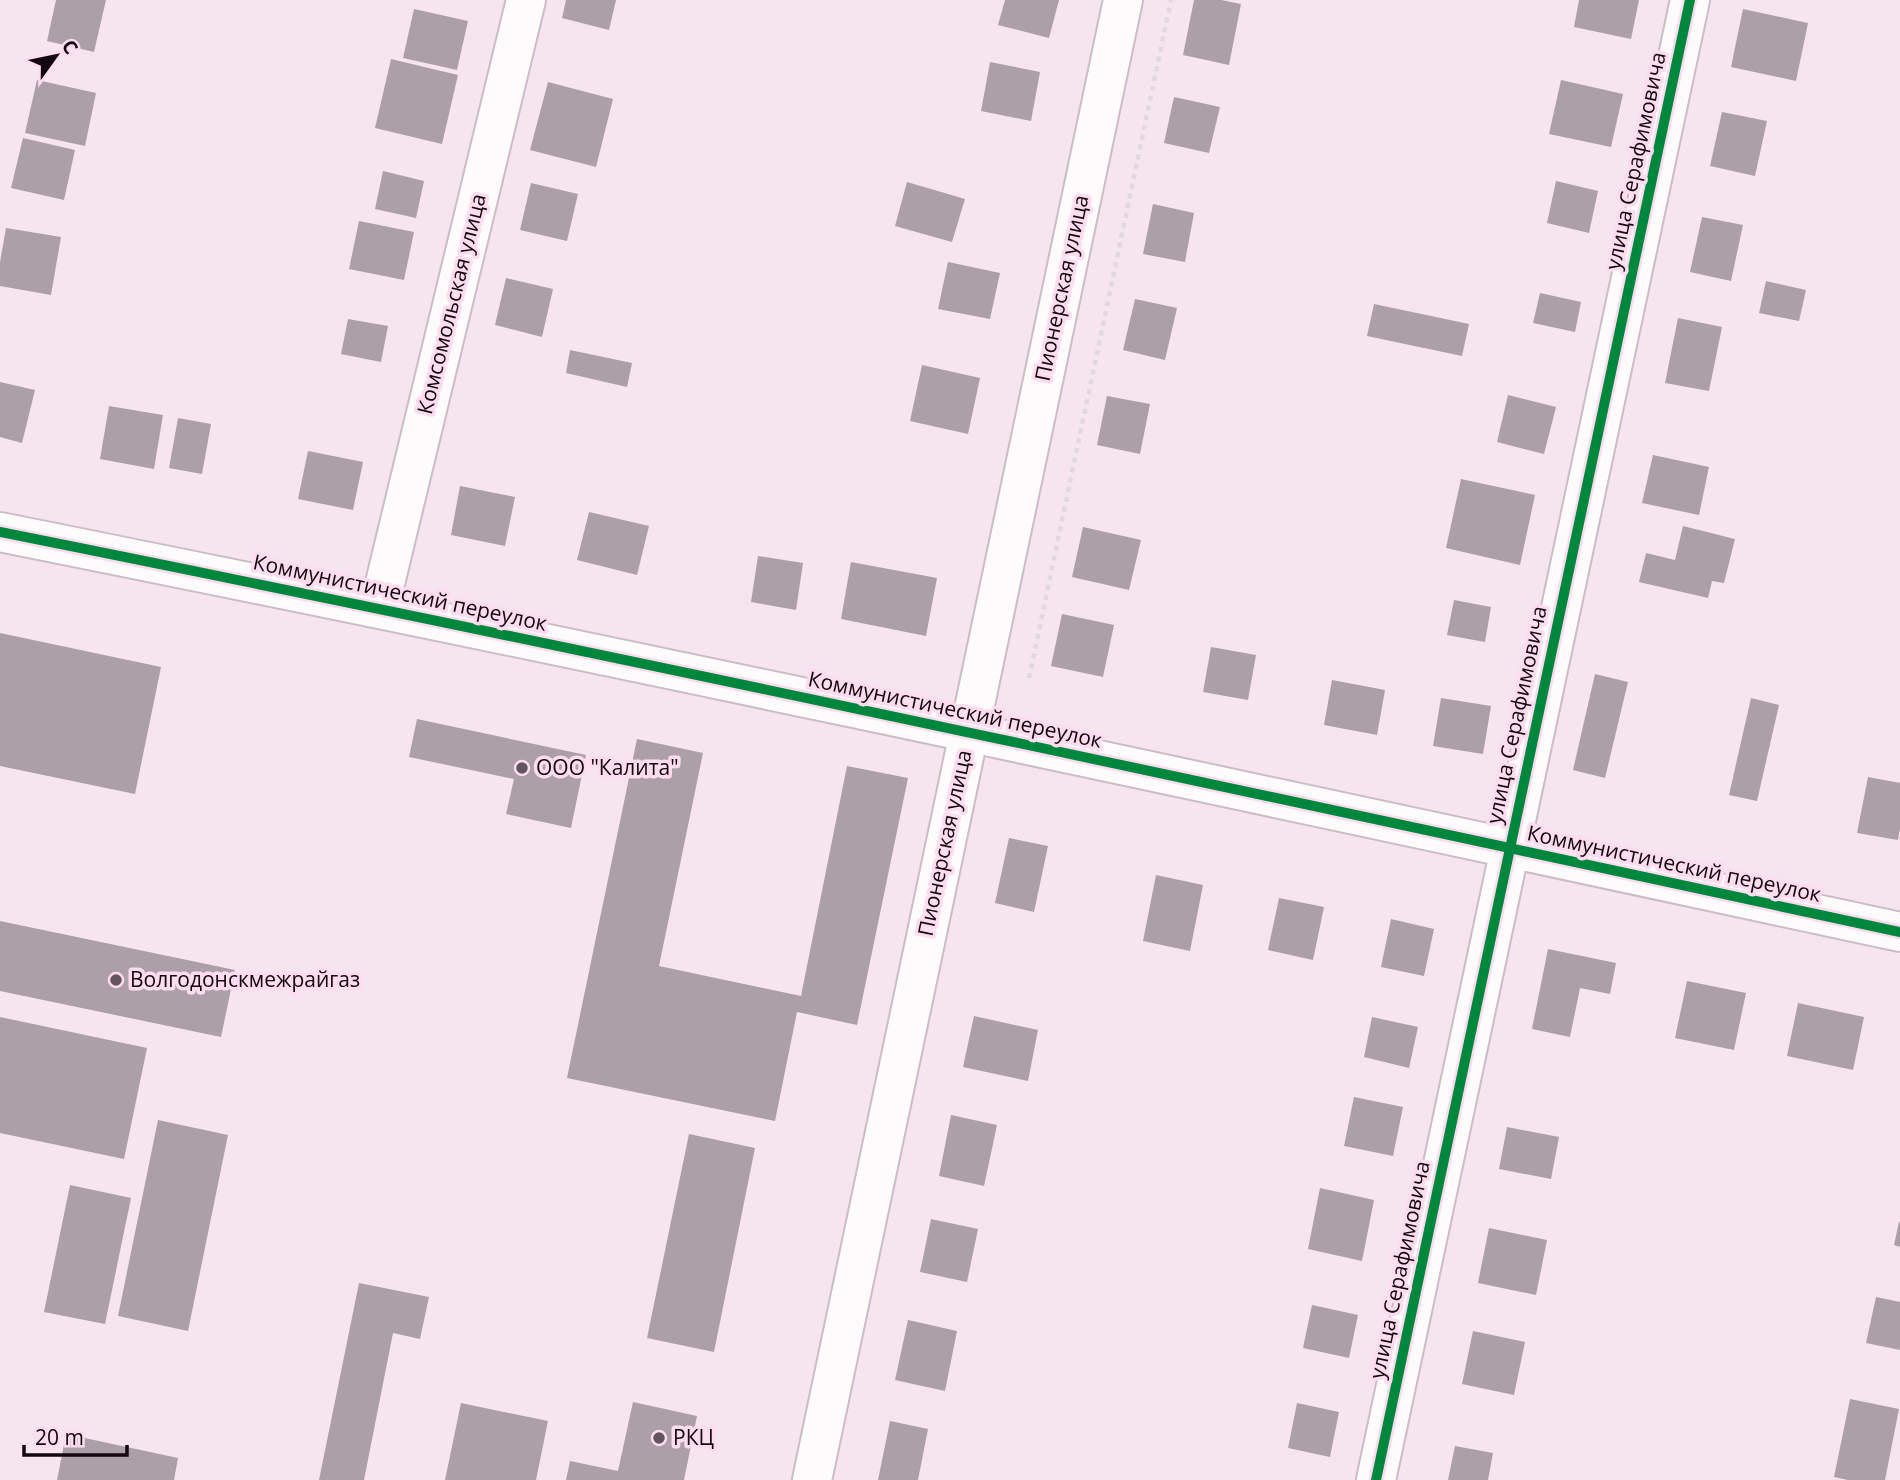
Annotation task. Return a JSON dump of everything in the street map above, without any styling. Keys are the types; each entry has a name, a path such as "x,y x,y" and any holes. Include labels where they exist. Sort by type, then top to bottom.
{"street":[{"name":"Комсомольская улица","path":"379,608 526,0"},
{"name":"Пионерская улица","path":"812,1480 1123,0"},
{"name":"улица Серафимовича","path":"1376,1480 1690,0"},
{"name":"Коммунистический переулок","path":"0,533 379,608 1900,932"}],"path":[{"path":"1029,678 1171,0"}],"building":[{"path":"56,0 106,0 94,52 47,41"},
{"path":"566,0 616,0 609,30 562,18"},
{"path":"1005,0 1059,0 1049,38 998,25"},
{"path":"1194,0 1221,0 1241,4 1229,65 1183,55"},
{"path":"1579,0 1639,0 1631,39 1574,27"},
{"path":"414,9 468,21 457,70 403,58"},
{"path":"1743,9 1808,23 1796,81 1731,67"},
{"path":"391,59 458,75 442,144 375,128"},
{"path":"990,62 1040,72 1031,121 981,111"},
{"path":"37,80 96,93 85,146 25,133"},
{"path":"1561,80 1623,94 1611,147 1549,134"},
{"path":"548,82 613,99 596,167 530,150"},
{"path":"1174,97 1220,107 1209,153 1164,143"},
{"path":"1722,112 1767,121 1755,176 1710,166"},
{"path":"23,138 75,150 64,200 11,188"},
{"path":"383,171 424,181 416,218 375,209"},
{"path":"1556,181 1598,191 1589,233 1547,223"},
{"path":"907,182 965,199 952,242 895,226"},
{"path":"531,183 578,194 567,241 520,230"},
{"path":"1153,204 1194,213 1185,262 1143,254"},
{"path":"1702,217 1743,225 1731,281 1690,272"},
{"path":"359,221 414,232 404,280 349,269"},
{"path":"6,228 61,237 51,295 0,286 0,262"},
{"path":"948,262 1000,273 990,319 938,309"},
{"path":"506,278 553,289 542,337 495,325"},
{"path":"1766,281 1806,290 1799,321 1759,313"},
{"path":"1540,293 1581,302 1575,332 1533,323"},
{"path":"1135,299 1177,308 1165,360 1123,350"},
{"path":"1374,304 1469,324 1462,356 1367,336"},
{"path":"1678,318 1722,327 1709,391 1665,383"},
{"path":"348,319 388,326 381,362 341,354"},
{"path":"570,350 632,363 627,387 566,373"},
{"path":"922,365 980,378 968,434 910,421"},
{"path":"0,382 35,390 22,443 0,437"},
{"path":"1508,395 1556,407 1544,454 1497,442"},
{"path":"1107,396 1150,404 1140,454 1097,445"},
{"path":"109,406 163,415 154,469 100,459"},
{"path":"178,418 211,424 202,474 169,468"},
{"path":"308,451 363,462 353,510 298,499"},
{"path":"1653,455 1709,467 1699,515 1642,503"},
{"path":"1461,479 1535,495 1520,565 1446,548"},
{"path":"460,486 515,497 505,546 451,535"},
{"path":"589,512 649,526 637,575 577,560"},
{"path":"1683,526 1735,539 1724,583 1712,581 1708,598 1639,582 1646,553 1675,560"},
{"path":"1083,527 1141,540 1129,590 1072,577"},
{"path":"758,556 803,563 796,610 751,602"},
{"path":"851,562 937,578 926,636 841,619"},
{"path":"1454,600 1491,607 1485,642 1447,635"},
{"path":"1062,614 1114,625 1103,677 1051,666"},
{"path":"0,633 161,667 135,794 0,766"},
{"path":"1211,647 1256,655 1248,700 1203,692"},
{"path":"1595,674 1628,682 1605,778 1573,770"},
{"path":"1332,680 1385,690 1377,735 1324,725"},
{"path":"1441,698 1491,706 1483,754 1433,746"},
{"path":"1751,698 1779,705 1757,801 1729,795"},
{"name":"ООО \"Калита\"","path":"417,719 586,755 571,828 506,814 514,779 409,757"},
{"path":"637,739 703,753 659,966 801,996 847,766 908,778 857,1025 797,1012 775,1121 567,1078"},
{"path":"1868,777 1900,783 1898,840 1857,833"},
{"path":"1009,838 1048,846 1034,912 995,903"},
{"path":"1156,875 1203,885 1190,951 1143,941"},
{"path":"1279,898 1324,907 1313,960 1268,950"},
{"path":"1391,919 1434,929 1424,976 1381,967"},
{"name":"Волгодонскмежрайгаз","path":"0,921 235,970 221,1037 0,991"},
{"path":"1548,949 1616,963 1610,994 1580,988 1570,1037 1532,1029"},
{"path":"1687,981 1746,993 1734,1050 1675,1038"},
{"path":"1798,1003 1864,1017 1853,1070 1787,1056"},
{"path":"974,1016 1038,1030 1028,1081 963,1067"},
{"path":"0,1017 147,1048 124,1159 0,1133"},
{"path":"1372,1017 1418,1027 1409,1068 1364,1057"},
{"path":"1354,1097 1403,1107 1393,1156 1344,1146"},
{"path":"951,1115 997,1125 984,1186 939,1176"},
{"path":"158,1120 228,1135 188,1331 118,1316"},
{"path":"1507,1127 1559,1137 1551,1179 1499,1169"},
{"path":"689,1134 755,1148 714,1352 647,1338"},
{"path":"70,1185 131,1198 105,1324 44,1312"},
{"path":"1320,1188 1374,1200 1362,1261 1308,1249"},
{"path":"931,1219 978,1229 967,1282 920,1272"},
{"path":"1900,1222 1900,1247 1894,1245"},
{"path":"1489,1228 1547,1240 1536,1295 1478,1283"},
{"path":"359,1283 429,1297 420,1339 393,1333 364,1480 319,1480"},
{"path":"1876,1297 1900,1302 1900,1350 1866,1343"},
{"path":"1312,1305 1358,1315 1349,1358 1303,1348"},
{"path":"908,1320 957,1331 945,1391 895,1380"},
{"path":"1473,1331 1525,1342 1514,1395 1462,1384"},
{"path":"1850,1399 1899,1409 1885,1480 1848,1480 1834,1477"},
{"name":"РКЦ","path":"633,1402 697,1416 684,1480 566,1480 570,1461 618,1471"},
{"path":"461,1403 548,1421 536,1480 445,1480"},
{"path":"1297,1403 1339,1412 1330,1457 1288,1448"},
{"path":"890,1421 928,1429 918,1480 878,1480"},
{"path":"66,1434 178,1458 174,1480 57,1480"},
{"path":"1455,1446 1493,1453 1488,1480 1448,1480"}],"cycle path":[{"path":"1376,1480 1690,0"},
{"path":"0,532 713,679 1900,932"}],"place":[{"name":"ООО \"Калита\"","path":"522,768"},
{"name":"Волгодонскмежрайгаз","path":"116,980"},
{"name":"РКЦ","path":"659,1438"}]}
